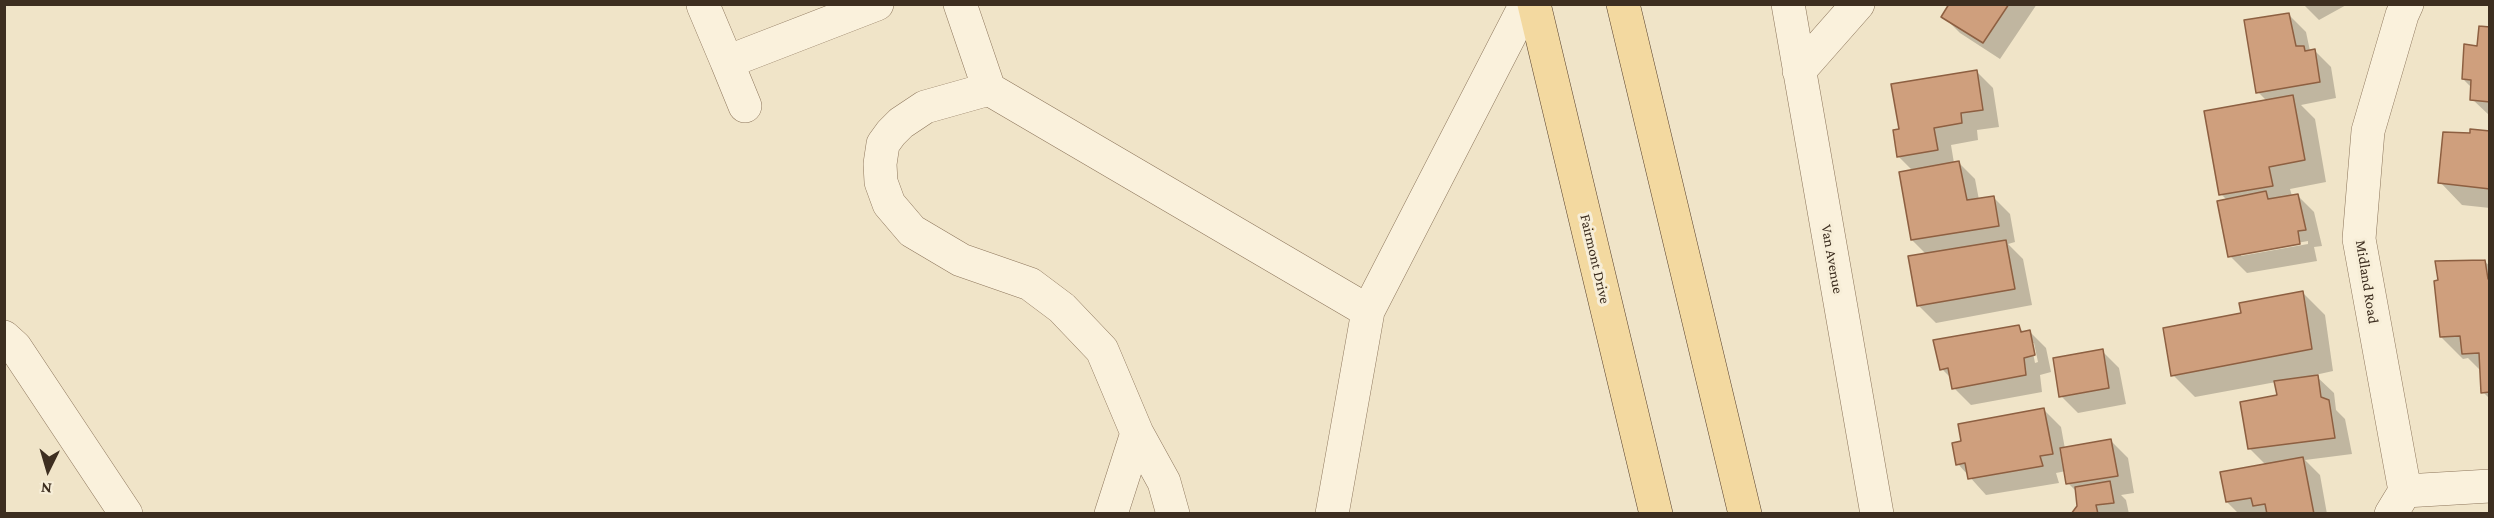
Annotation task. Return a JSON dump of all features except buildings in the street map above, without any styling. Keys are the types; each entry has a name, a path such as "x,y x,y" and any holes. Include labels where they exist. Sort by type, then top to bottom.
{"main road":[{"name":"Fairmont Drive","path":"1534,4 1656,513"},
{"path":"1623,4 1745,513"}],"street":[{"path":"727,62 877,4"},
{"path":"960,4 988,89 1368,311"},
{"path":"1332,513 1368,311 1526,4"},
{"name":"Van Avenue","path":"1788,4 1877,513"},
{"path":"1799,71 1858,4"},
{"name":"Midland Road","path":"2398,502 2359,239 2368,131 2407,4"},
{"path":"703,5 745,106"},
{"path":"988,89 926,107 901,123 891,133 883,144 880,164 881,182 889,204 912,231 961,260 1030,284 1062,308 1102,350 1137,433 1164,482 1173,513"},
{"path":"4,337 15,347 126,513"},
{"path":"1111,513 1137,433"},
{"path":"2398,502 2490,486"}]}
